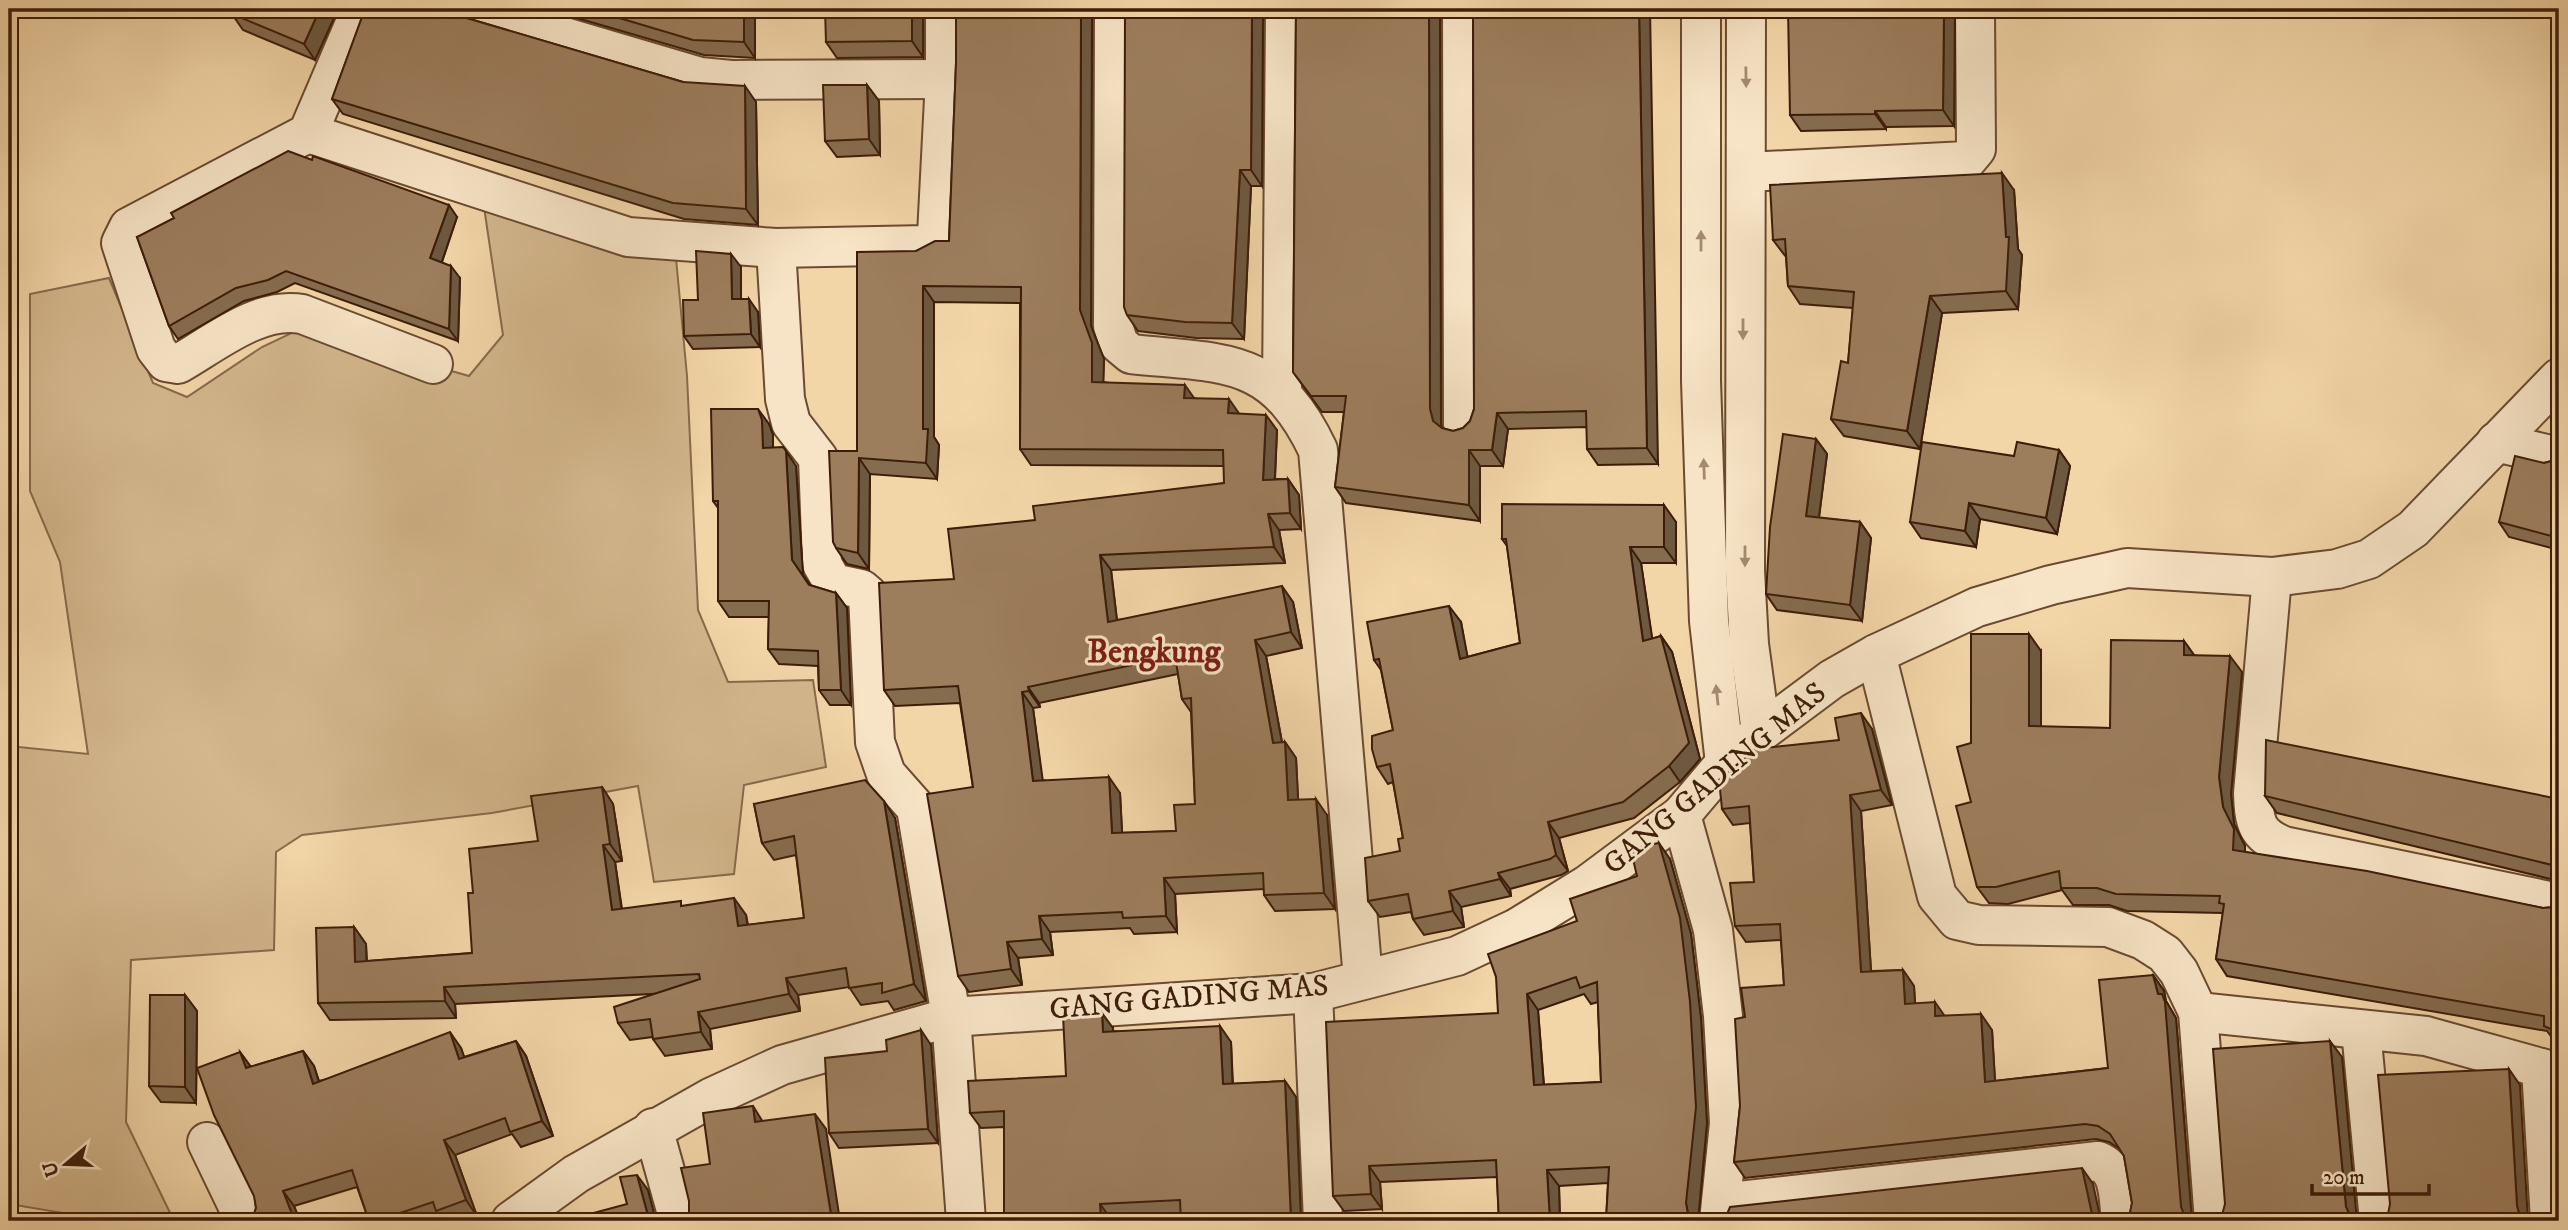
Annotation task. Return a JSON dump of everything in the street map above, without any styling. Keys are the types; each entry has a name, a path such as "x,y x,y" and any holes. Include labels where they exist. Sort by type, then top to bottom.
{"street":[{"path":"361,9 308,133 125,232 121,243 159,356 166,362 178,363 261,318 288,311 433,364"},
{"path":"470,9 701,76 731,80 945,79"},
{"path":"308,133 628,237 776,248 923,246 932,242 937,235 945,79 945,9"},
{"path":"1114,9 1113,326 1119,344 1131,354 1235,365 1262,377 1282,393 1306,424 1318,450 1363,979"},
{"path":"1282,393 1285,9"},
{"path":"1462,9 1463,425"},
{"path":"1701,9 1701,381 1709,621 1725,763"},
{"path":"1746,9 1747,172 1743,293 1745,571 1749,644 1761,732"},
{"path":"1747,172 1966,161 1976,149 1975,9"},
{"path":"776,248 785,399 791,423 818,458 822,564 833,583 861,589 871,603 875,742 886,774 916,808 951,1017 966,1221"},
{"name":"GANG GADING MAS","path":"511,1221 576,1174 653,1128 782,1065 951,1017 1313,993 1457,956 1517,928 1587,885 1681,815 1725,763 1761,732 1832,679 1876,654 1977,607 2051,585 2127,568 2272,577 2337,569 2369,559 2413,529 2559,378"},
{"path":"2496,442 2559,457"},
{"path":"2272,577 2253,793 2255,820 2260,831 2268,840 2284,846 2559,903"},
{"path":"1876,654 1937,896 1946,910 1957,920 1979,925 2108,927 2143,940 2165,954 2179,972 2198,1012 2214,1221"},
{"path":"1681,815 1713,930 1723,1016 1729,1123 1720,1212 2098,1161 2107,1165 2114,1174 2121,1221"},
{"path":"1313,993 1323,1221"},
{"path":"2198,1012 2426,1036 2550,1071 2550,1221"},
{"path":"2361,1030 2379,1221"},
{"path":"653,1128 679,1221"},
{"path":"207,1142 245,1221"}],"shaded area":[{"path":"484,207 676,258 687,376 698,610 728,682 813,680 826,767 744,785 734,874 654,882 638,786 492,813 302,835 276,852 274,950 131,960 126,1122 174,1221 82,1221 81,1216 9,1204 9,746 88,754 60,562 30,491 30,294 109,278 153,383 187,397 262,347 302,328 469,376 503,335"}],"building":[{"path":"234,9 320,9 304,44 232,14"},
{"path":"365,9 444,9 453,14 683,82 745,86 746,209 673,203 332,99"},
{"path":"589,9 744,9 744,42 693,40"},
{"path":"825,9 912,9 912,41 826,42"},
{"path":"956,9 1081,9 1080,310 1092,343 1092,382 1185,385 1184,398 1229,399 1228,413 1266,415 1263,480 1288,479 1290,513 1268,514 1274,547 1100,555 1108,622 1282,586 1291,632 1255,640 1273,743 1285,742 1288,800 1316,799 1324,893 1264,895 1263,873 1164,878 1166,916 1123,918 1122,912 1039,916 1042,939 1007,942 1011,969 958,976 927,794 973,787 958,686 884,690 879,583 954,579 948,529 1035,520 1033,506 1224,483 1223,450 1020,449 1021,287 923,286 923,429 928,429 926,463 859,458 858,553 836,548 833,542 829,451 857,451 857,252 916,251 935,241 949,241","holes":["1175,656 1182,699 1191,698 1195,804 1174,805 1176,831 1112,833 1109,777 1033,781 1022,692 1029,691 1028,687"]},
{"path":"1125,9 1252,9 1251,170 1240,170 1232,323 1185,322 1127,315 1124,307"},
{"path":"1296,9 1429,9 1430,409 1433,421 1442,428 1453,431 1463,428 1470,421 1474,409 1473,9 1639,9 1647,448 1587,449 1586,411 1497,413 1492,450 1469,450 1469,505 1335,487 1346,396 1311,396 1293,372"},
{"path":"1788,9 1944,9 1943,110 1790,115"},
{"path":"823,85 867,85 869,139 825,141"},
{"path":"288,151 312,160 313,156 449,205 430,258 451,266 449,329 286,271 268,280 236,288 169,326 137,237 174,218 171,213"},
{"path":"2002,173 2006,237 2009,237 2006,291 1930,296 1907,431 1831,419 1841,361 1848,363 1854,292 1788,286 1785,239 1773,240 1770,185"},
{"path":"696,251 731,254 732,299 749,299 751,334 684,336 683,300 698,300"},
{"path":"711,409 758,409 762,420 763,448 783,447 786,451 792,560 809,585 836,593 841,690 819,690 818,651 768,649 769,601 718,601 718,501 713,501"},
{"path":"1783,434 1816,439 1806,516 1860,522 1850,605 1766,594 1770,527"},
{"path":"1922,442 2014,456 2017,442 2059,450 2046,518 1969,503 1965,531 1910,522"},
{"path":"2515,456 2544,463 2559,459 2559,538 2499,522"},
{"path":"1502,504 1664,505 1664,547 1630,547 1643,641 1661,636 1689,743 1669,766 1623,802 1548,822 1556,855 1550,859 1498,873 1500,879 1449,891 1453,911 1413,919 1408,894 1368,901 1365,858 1400,851 1398,839 1403,838 1390,764 1377,767 1372,749 1372,736 1393,730 1379,659 1374,660 1367,622 1449,606 1460,659 1520,643 1506,539 1502,539"},
{"path":"1971,634 2029,634 2029,726 2110,728 2111,640 2184,641 2184,655 2230,656 2219,777 2223,807 2234,829 2233,850 2367,871 2543,908 2559,904 2559,1033 2544,1026 2544,1016 2216,959 2224,904 2219,903 2220,896 2116,894 2097,888 2061,888 2059,871 1996,887 1977,887 1956,806 1971,802 1957,747 1971,743"},
{"path":"1861,713 1881,790 1850,795 1861,972 1903,970 1905,1004 1935,1002 1935,1016 1981,1014 1985,1082 2108,1068 2099,980 2153,975 2158,994 2162,994 2165,1002 2181,1207 2189,1221 2124,1221 2130,1213 2132,1203 2124,1156 2110,1134 2098,1126 2085,1124 1734,1162 1740,1106 1735,1019 1745,1017 1741,988 1784,985 1780,924 1735,926 1730,883 1754,882 1749,806 1722,809 1719,780 1755,749 1839,740 1835,718"},
{"path":"2266,740 2559,799 2559,869 2552,865 2265,796"},
{"path":"865,780 884,801 914,984 882,993 882,983 849,988 846,968 786,978 789,994 698,1012 701,1032 653,1039 650,1019 618,1023 614,1007 700,979 699,974 444,987 445,1001 318,1003 316,928 354,927 355,962 472,953 468,893 473,893 469,849 538,841 531,796 602,787 610,844 603,845 612,910 681,901 681,906 734,898 738,926 804,918 794,836 762,843 754,804"},
{"path":"1659,843 1680,918 1690,1002 1696,1107 1686,1203 1688,1214 1694,1221 1606,1221 1609,1167 1547,1170 1550,1221 1499,1221 1496,1160 1369,1166 1371,1194 1333,1196 1326,1022 1498,1013 1496,977 1488,954 1577,921 1570,899 1637,876 1632,855 1643,846","holes":["1576,977 1580,988 1597,982 1601,1082 1534,1085 1527,994"]},
{"path":"150,995 185,995 185,1087 149,1086"},
{"path":"1102,1013 1103,1032 1220,1026 1223,1084 1285,1081 1291,1221 1181,1221 1180,1200 1100,1204 1101,1221 1004,1221 1004,1111 970,1113 968,1081 1066,1076 1063,1015"},
{"path":"921,1030 928,1129 829,1133 825,1058 887,1051 886,1040"},
{"path":"450,1032 459,1059 516,1041 542,1121 510,1132 505,1118 444,1140 466,1200 436,1211 433,1202 369,1221 352,1170 283,1191 292,1214 272,1221 253,1221 256,1208 254,1196 214,1115 197,1068 240,1052 246,1068 303,1051 313,1084"},
{"path":"2330,1041 2346,1207 2354,1221 2217,1221 2225,1204 2213,1049"},
{"path":"2509,1069 2517,1206 2520,1217 2525,1221 2382,1221 2388,1214 2390,1204 2378,1075"},
{"path":"753,1106 755,1122 815,1114 832,1221 684,1221 689,1212 689,1201 681,1168 710,1164 703,1113"},
{"path":"2557,1140 2559,1140 2559,1214"},
{"path":"2082,1168 2093,1219 2096,1221 1722,1221 1730,1207"},
{"path":"637,1175 647,1212 653,1221 564,1221 627,1204 620,1177"}],"district":[{"name":"Bengkung","path":"1154,652"}]}
